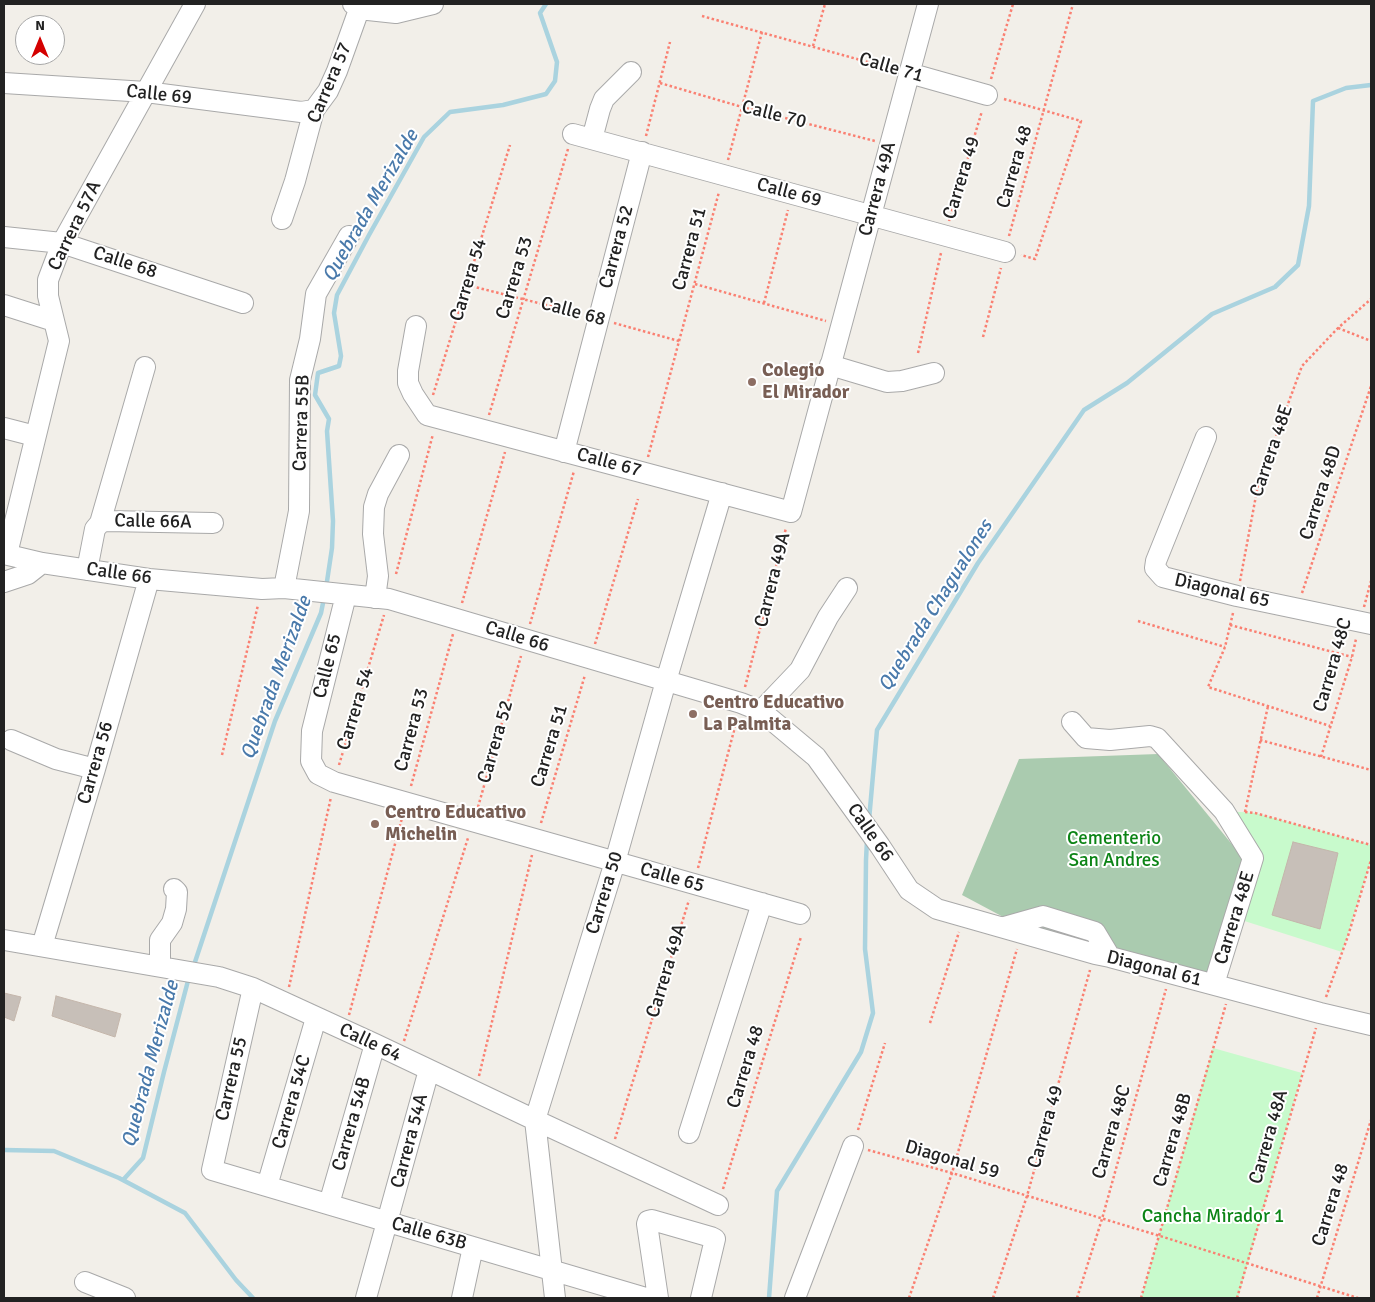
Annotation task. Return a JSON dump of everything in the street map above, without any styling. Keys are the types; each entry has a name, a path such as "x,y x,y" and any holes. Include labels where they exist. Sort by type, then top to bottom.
{"street":[{"name":"Carrera 57A","path":"6,554 59,341 48,296 48,280 62,242 195,4"},
{"path":"358,4 368,10 396,13 433,4"},
{"name":"Carrera 57","path":"282,219 296,181 314,110 331,84 358,4"},
{"name":"Carrera 49A","path":"790,512 928,4"},
{"path":"583,136 604,99 631,72"},
{"name":"Calle 71","path":"909,73 987,95"},
{"name":"Calle 69","path":"4,83 146,92 301,112 314,110"},
{"name":"Calle 69","path":"583,136 1005,252"},
{"name":"Carrera 52","path":"571,454 599,319 642,152"},
{"name":"Carrera 55B","path":"284,588 299,511 300,380 310,339 316,294 349,236"},
{"name":"Calle 68","path":"4,237 62,242 243,303"},
{"path":"4,305 54,321"},
{"path":"416,326 408,371 408,383 413,394 432,417"},
{"path":"830,365 887,382 902,381 934,373"},
{"path":"87,570 98,526 145,367"},
{"name":"Calle 67","path":"432,417 790,512"},
{"path":"4,428 35,436"},
{"name":"Diagonal 65","path":"1206,437 1156,561 1155,568 1164,577 1238,596 1366,623"},
{"path":"382,598 373,534 374,507 378,494 399,455"},
{"name":"Carrera 50","path":"555,1298 536,1120 616,862 666,681 722,493"},
{"name":"Calle 66A","path":"98,526 106,521 213,523"},
{"name":"Calle 66","path":"6,554 42,563 149,579 262,589 284,588 382,598 741,703 761,711 816,757 909,890 937,909 964,916"},
{"path":"4,582 28,574 42,563"},
{"name":"Carrera 56","path":"42,946 149,579"},
{"path":"761,711 800,670 828,617 847,588"},
{"name":"Calle 65","path":"344,595 312,731 312,761 318,774 334,782 800,914"},
{"name":"Carrera 48E","path":"1072,722 1086,738 1110,740 1150,736 1156,738 1224,811 1253,858 1222,986"},
{"path":"11,740 56,759 95,769"},
{"path":"160,966 160,940 172,923 176,909 177,892 174,889"},
{"path":"689,1133 762,904"},
{"path":"964,916 1013,930 1044,916 1095,932 1102,955"},
{"name":"Calle 64","path":"4,940 219,976 253,988 718,1205"},
{"name":"Diagonal 61","path":"1102,955 1371,1025"},
{"name":"Carrera 55","path":"212,1170 253,988"},
{"name":"Carrera 54C","path":"267,1186 316,1018"},
{"name":"Carrera 54B","path":"329,1204 375,1044"},
{"name":"Carrera 54A","path":"366,1298 429,1070"},
{"path":"795,1298 853,1146"},
{"name":"Calle 63B","path":"212,1170 646,1298"},
{"path":"658,1298 648,1221 715,1239 702,1298"},
{"path":"462,1298 473,1247"},
{"path":"85,1282 125,1298"}],"path":[{"path":"813,46 825,4"},
{"name":"Carrera 49","path":"918,353 945,234 1012,4"},
{"name":"Carrera 48","path":"983,337 1073,4"},
{"name":"Calle 71","path":"702,16 909,73"},
{"name":"Carrera 51","path":"644,473 762,32"},
{"path":"642,152 670,42"},
{"name":"Calle 70","path":"660,83 742,108 890,145"},
{"path":"987,95 1081,121 1035,258"},
{"name":"Carrera 53","path":"485,431 523,298 583,136"},
{"name":"Carrera 54","path":"285,1003 334,782 382,598 467,285 510,145"},
{"path":"764,303 792,194"},
{"path":"695,284 841,325"},
{"name":"Calle 68","path":"467,285 523,298 679,341"},
{"name":"Carrera 48E","path":"1268,706 1208,687 1225,647 1238,596 1258,484 1302,366 1338,328 1371,299"},
{"path":"1338,328 1371,341"},
{"name":"Carrera 48D","path":"1297,608 1371,386"},
{"name":"Carrera 53","path":"345,1031 406,802 509,437"},
{"name":"Carrera 52","path":"399,1056 474,821 526,640 571,454"},
{"name":"Carrera 51","path":"475,1092 536,839 638,499"},
{"name":"Carrera 49A","path":"610,1154 694,884 790,512"},
{"name":"Carrera 48C","path":"1321,757 1352,657 1366,623 1371,581"},
{"path":"222,755 262,589"},
{"path":"1138,621 1225,647"},
{"name":"Diagonal 65","path":"1230,625 1352,657"},
{"path":"1245,812 1268,706 1330,726"},
{"path":"1260,740 1371,770"},
{"path":"1224,811 1255,813 1371,845"},
{"path":"1320,1013 1348,936 1371,860"},
{"path":"930,1023 964,916"},
{"path":"909,1298 952,1173 1013,930"},
{"name":"Carrera 48","path":"718,1205 801,937"},
{"name":"Carrera 49","path":"993,1298 1027,1196 1102,955"},
{"name":"Carrera 48C","path":"1077,1298 1102,1219 1171,973"},
{"name":"Carrera 48B","path":"1141,1298 1160,1236 1222,986"},
{"name":"Carrera 48A","path":"1237,1298 1320,1013"},
{"path":"853,1146 885,1043"},
{"name":"Carrera 48","path":"1317,1298 1371,1120"},
{"name":"Diagonal 59","path":"853,1146 952,1173 1358,1298"}],"green space":[{"name":"Cementerio San Andres","path":"1158,754 1244,859 1209,978 1095,943 1007,919 962,895 1019,759"},
{"path":"1224,811 1255,813 1371,845 1371,860 1342,952 1235,918 1253,858"},
{"name":"Cancha Mirador 1","path":"1213,1048 1302,1073 1238,1298 1141,1298"}],"building":[{"path":"1293,842 1338,853 1320,929 1272,915"},
{"path":"4,993 21,997 14,1021 4,1017"},
{"path":"56,996 121,1014 115,1037 52,1016"}],"waterway":[{"name":"Quebrada Merizalde","path":"326,588 332,548 333,521 327,431 329,419 315,395 318,373 339,366 341,356 334,313 337,295 424,137 450,112 503,105 546,94 555,81 557,62 540,13 546,4"},
{"name":"Quebrada Chagualones","path":"869,820 877,730 978,563 1084,410 1127,383 1212,314 1275,287 1298,265 1309,206 1313,101 1346,88 1371,85"},
{"name":"Quebrada Merizalde","path":"193,968 275,721 321,613 324,598"},
{"name":"Quebrada Chagualones","path":"769,1298 777,1191 861,1052 873,1013 865,949 867,840"},
{"name":"Quebrada Merizalde","path":"123,1180 143,1158 189,977"},
{"path":"4,1150 54,1151 119,1178 185,1213 236,1280 253,1298"}],"place":[{"name":"Colegio El Mirador","path":"752,382"},
{"name":"Centro Educativo La Palmita","path":"693,714"},
{"name":"Centro Educativo Michelin","path":"375,824"}]}
